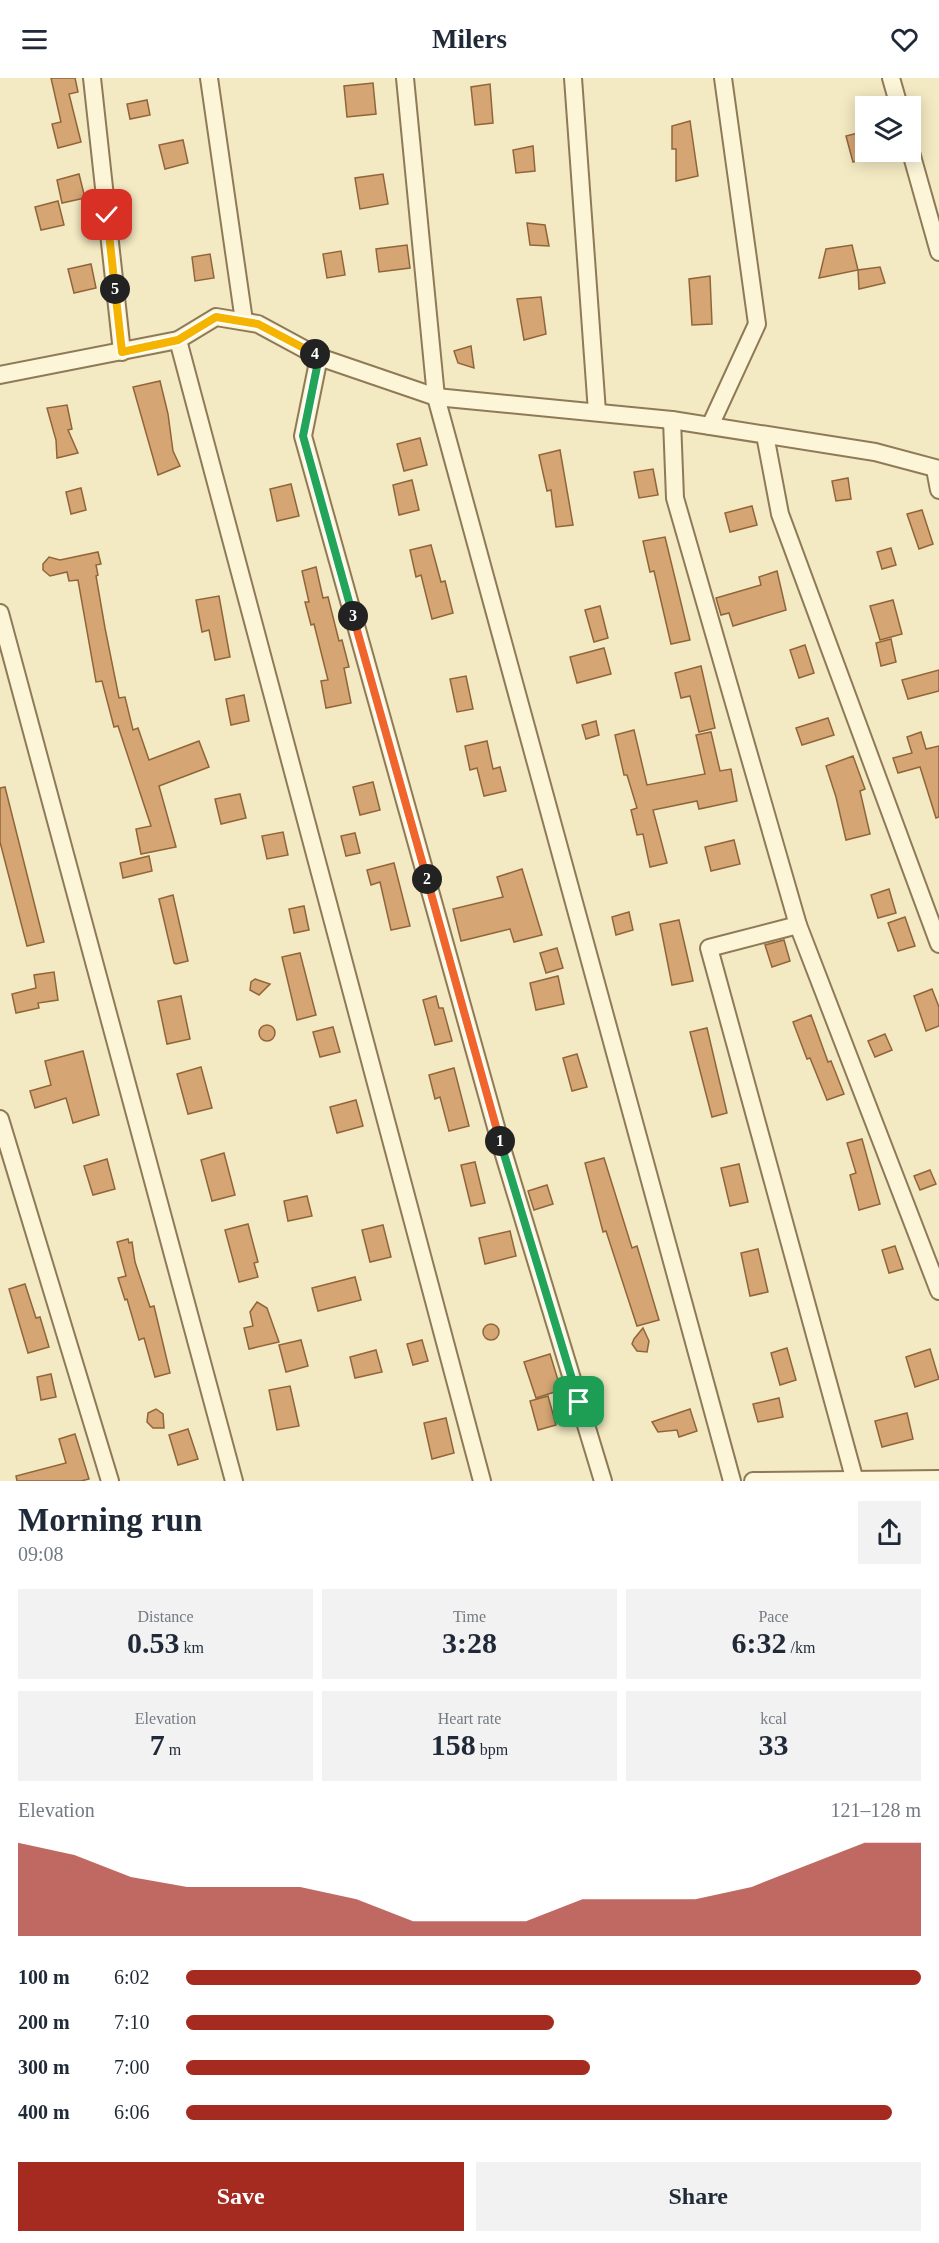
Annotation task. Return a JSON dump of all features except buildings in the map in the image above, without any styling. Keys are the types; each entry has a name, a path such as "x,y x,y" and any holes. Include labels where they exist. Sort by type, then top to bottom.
{"street":[{"path":"92,78 122,352"},
{"path":"209,78 244,321"},
{"path":"405,78 436,397 732,1481"},
{"path":"573,78 597,412"},
{"path":"710,426 757,324 723,78"},
{"path":"891,78 896,96"},
{"path":"914,162 939,252"},
{"path":"0,375 178,340 216,317 258,324 319,357 436,397 672,420 875,452 937,469 939,490"},
{"path":"178,340 482,1481"},
{"path":"319,357 303,436 501,1145 603,1481"},
{"path":"672,420 675,498 798,926 939,1291"},
{"path":"765,435 780,514 939,944"},
{"path":"0,613 234,1481"},
{"path":"798,926 709,948 855,1480"},
{"path":"0,1119 110,1481"},
{"path":"756,1481 939,1479"}],"route":[{"path":"107,215 122,352 178,340 216,317 258,324 319,357 303,436 501,1145 579,1402"}]}
